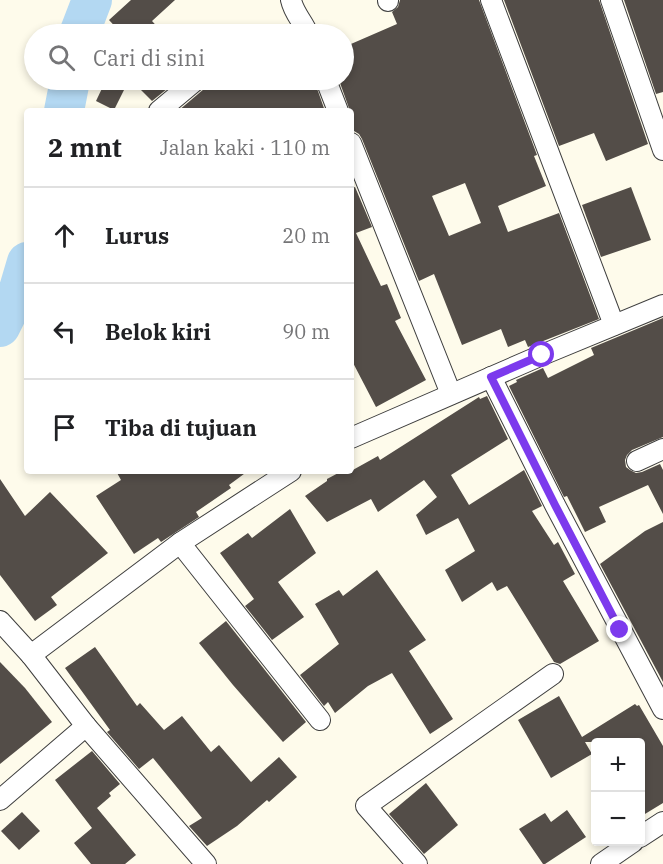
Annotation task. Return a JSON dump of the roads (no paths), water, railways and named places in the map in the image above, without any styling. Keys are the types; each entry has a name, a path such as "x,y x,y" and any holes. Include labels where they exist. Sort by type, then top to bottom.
{"street":[{"path":"291,0 294,14 304,24"},
{"path":"491,0 614,325"},
{"path":"611,0 663,150"},
{"path":"163,108 184,90"},
{"path":"330,90 337,108"},
{"path":"354,151 451,394"},
{"path":"354,437 663,305"},
{"path":"491,377 555,505 663,709"},
{"path":"637,461 663,449"},
{"path":"31,655 180,543 282,474"},
{"path":"180,543 320,720"},
{"path":"0,621 31,655 86,726 206,864"},
{"path":"417,864 366,806 554,674"},
{"path":"0,800 86,726"},
{"path":"645,834 663,822"},
{"path":"601,864 627,846"}],"waterway":[{"path":"83,24 92,0"},
{"path":"65,108 68,90"},
{"path":"0,327 19,289 24,272"}]}
